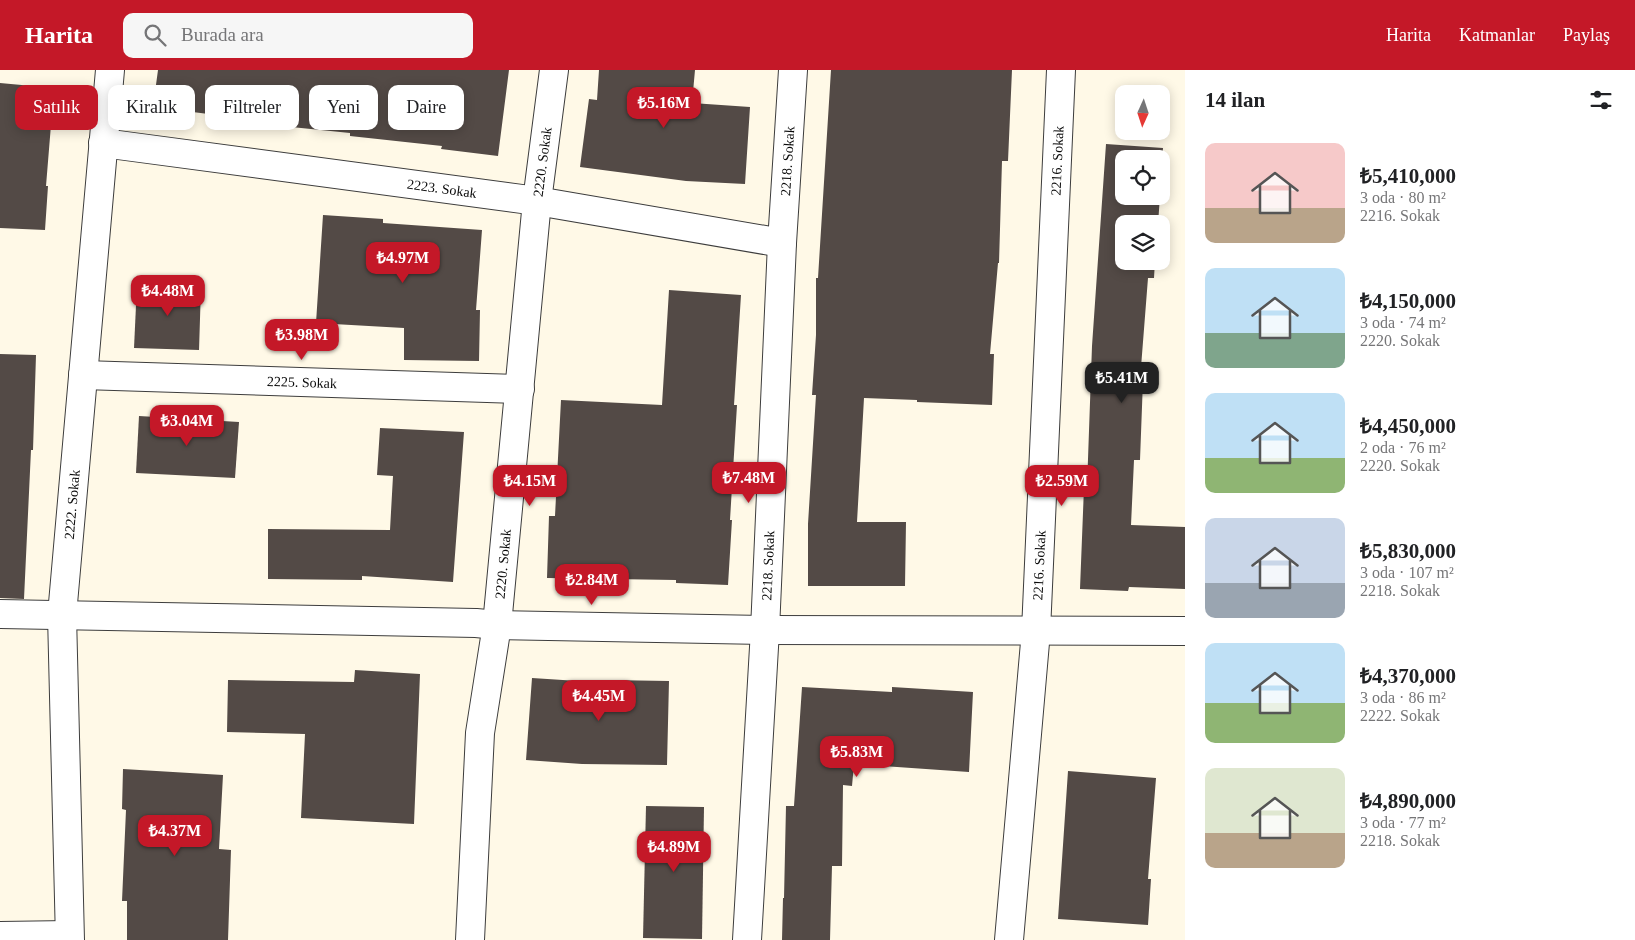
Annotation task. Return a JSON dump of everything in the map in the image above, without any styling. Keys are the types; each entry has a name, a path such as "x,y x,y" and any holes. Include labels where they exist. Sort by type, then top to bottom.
{"street":[{"name":"2222. Sokak","path":"70,938 62,614 110,70"},
{"name":"2220. Sokak","path":"470,940 480,733 498,625 536,201 554,70"},
{"name":"2218. Sokak","path":"747,940 782,243 793,70"},
{"name":"2216. Sokak","path":"1009,940 1036,631 1061,70"},
{"name":"2223. Sokak","path":"103,143 536,201 782,243"},
{"name":"2225. Sokak","path":"83,375 520,389"},
{"path":"0,614 456,622 498,625 764,630 1185,631"},
{"path":"0,936 70,938"}],"building":[{"path":"158,70 509,70 498,156 441,149 442,146 350,136 350,133 321,130 378,130 378,85 309,85 309,129 299,128 299,85 205,85 205,114 195,112 195,85 156,85"},
{"path":"599,70 695,70 692,103 750,107 745,184 686,181 580,167 589,99 597,100"},
{"path":"831,70 1012,70 1008,161 1002,161 999,263 990,354 994,354 992,405 864,398 857,522 906,522 905,586 808,586 808,524 816,395 812,395 816,335 816,278 818,278"},
{"path":"0,83 22,85 15,85 15,130 51,130 45,230 0,228"},
{"path":"1106,144 1163,148 1163,150 1115,150 1115,205 1159,205 1159,215 1115,215 1115,270 1154,270 1154,278 1148,278 1140,380 1143,380 1140,460 1134,460 1131,525 1185,527 1185,589 1129,587 1128,591 1080,589 1084,487 1087,487 1092,346"},
{"path":"323,215 383,219 383,223 482,230 476,310 480,310 479,361 404,360 404,328 316,323"},
{"path":"137,284 201,287 199,350 134,348"},
{"path":"669,290 741,295 734,405 737,405 728,585 676,583 676,580 547,578 549,516 555,516 561,400 662,405"},
{"path":"0,354 36,355 33,450 31,450 24,599 0,598"},
{"path":"139,416 239,422 235,478 136,473"},
{"path":"380,428 464,432 453,582 362,576 362,580 268,579 268,529 390,530 393,476 377,475"},
{"path":"355,670 420,674 414,824 301,818 305,734 227,732 228,680 354,682"},
{"path":"532,678 609,683 609,680 669,681 667,765 582,764 526,760"},
{"path":"802,687 892,692 892,687 973,692 969,772 854,764 852,786 843,785 842,866 832,866 830,940 782,940 786,806 794,806"},
{"path":"123,769 223,775 219,849 231,850 228,940 127,940 127,901 122,901 126,810 122,809"},
{"path":"1068,771 1156,778 1148,879 1151,879 1148,925 1058,919"},
{"path":"646,806 704,807 702,939 643,938"}]}
